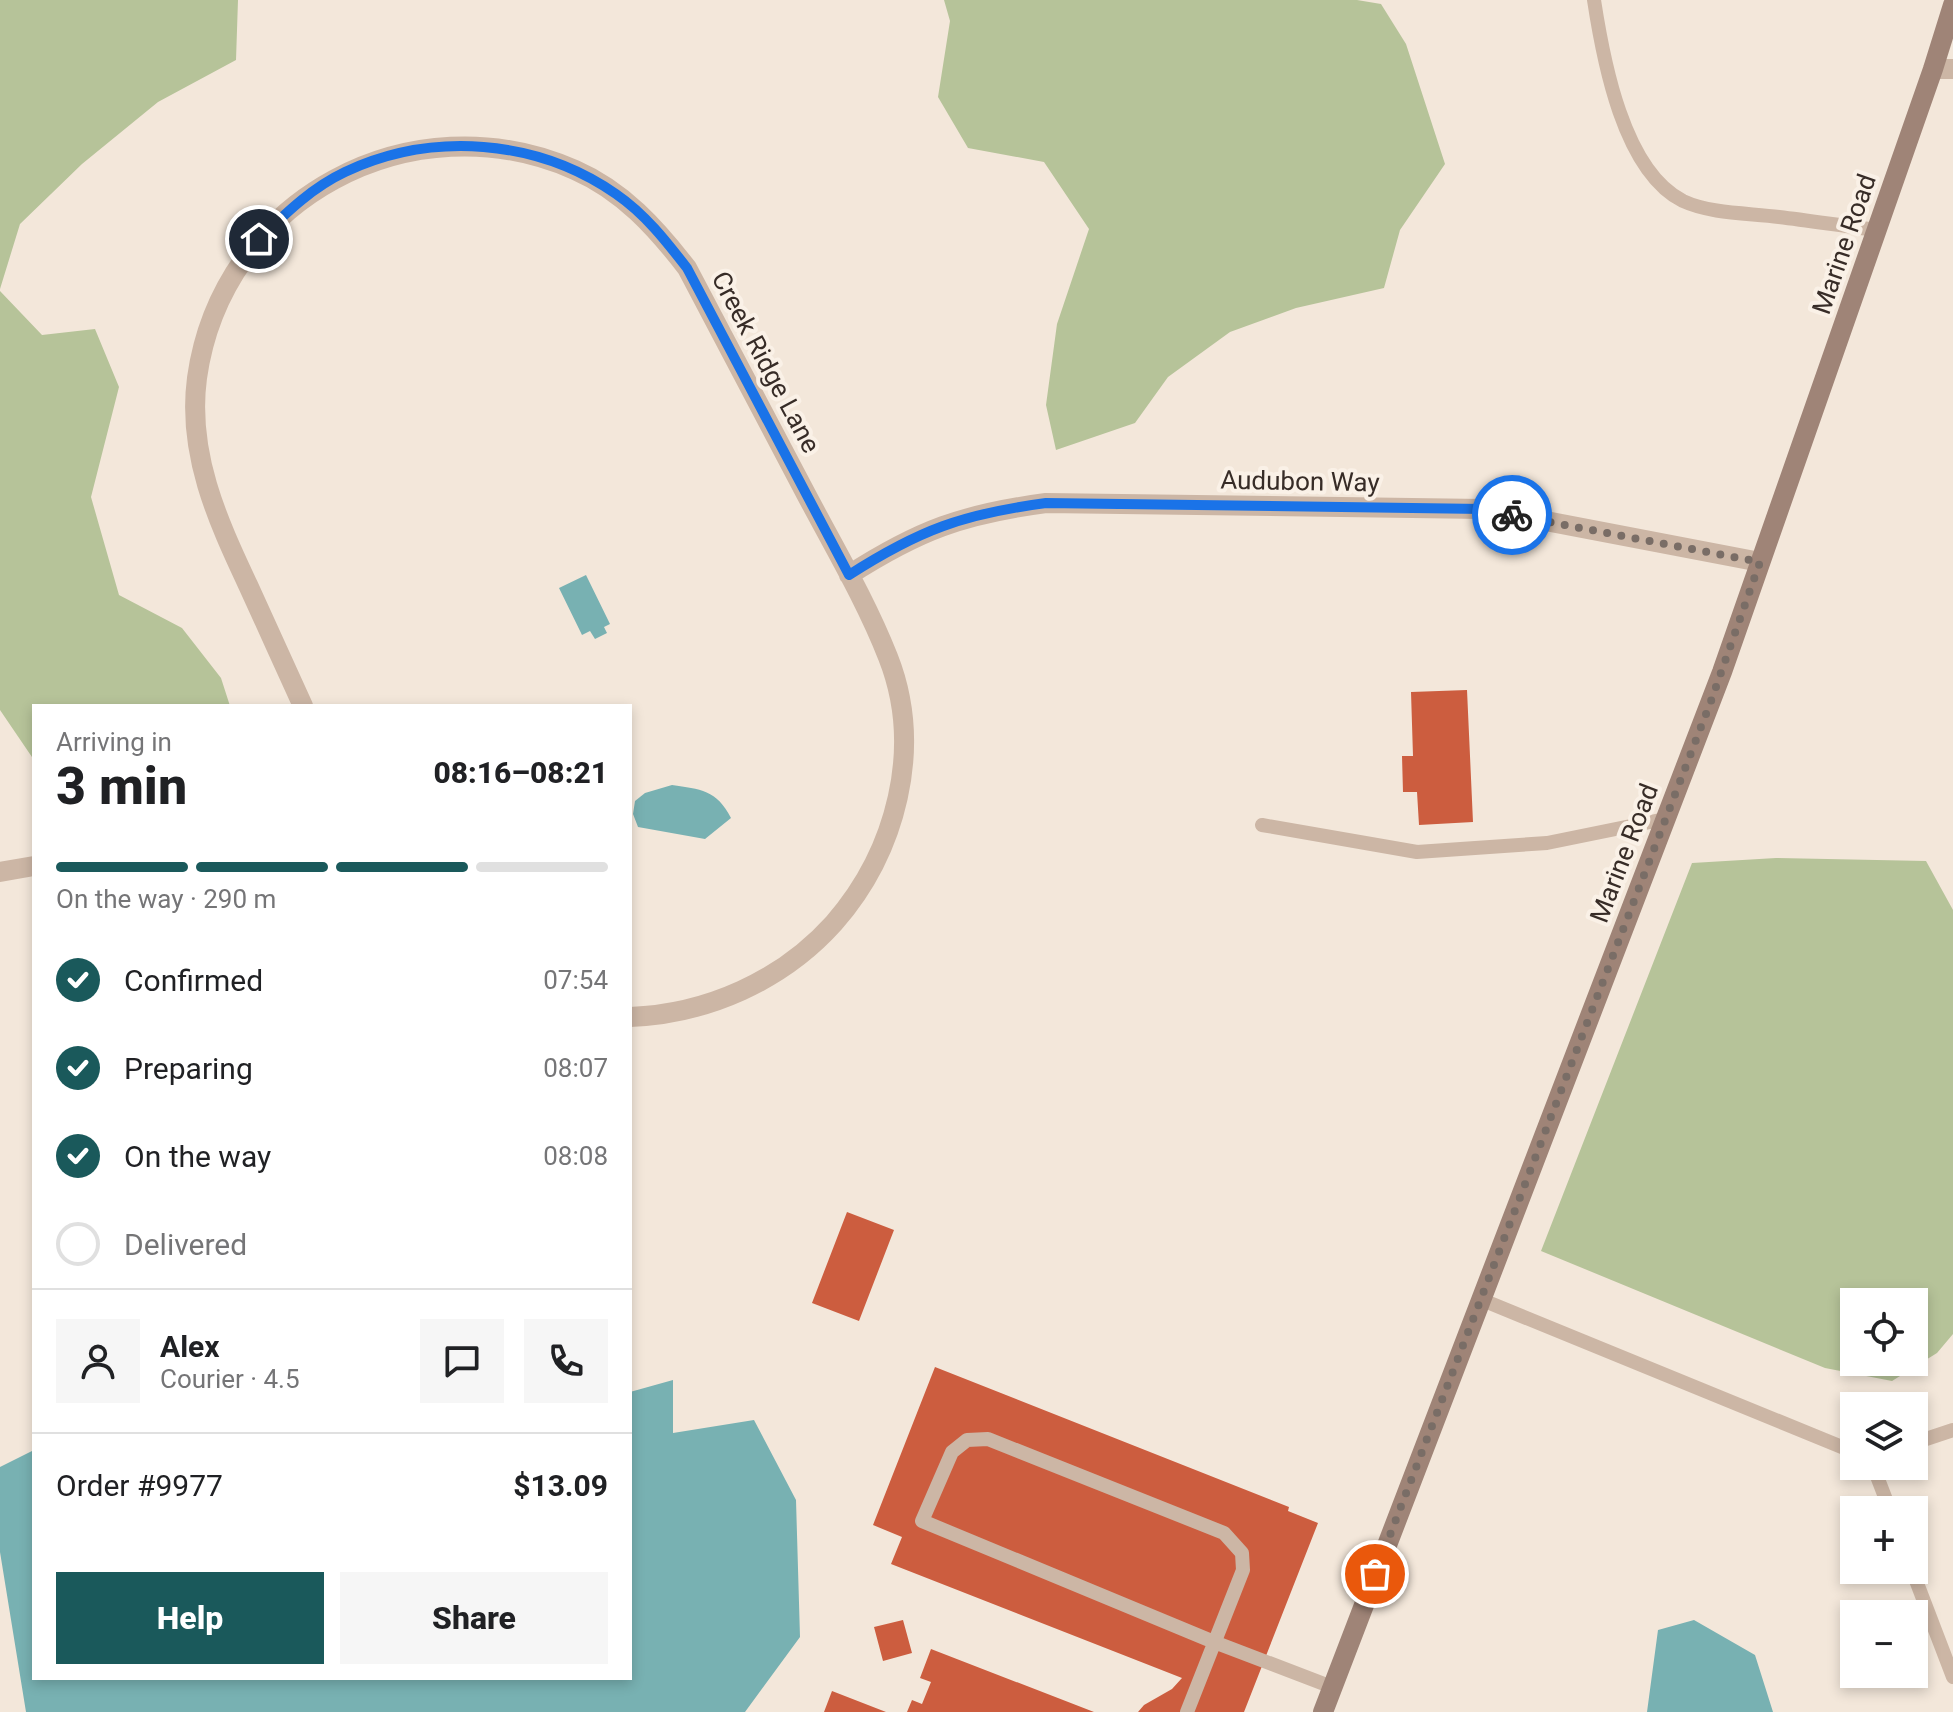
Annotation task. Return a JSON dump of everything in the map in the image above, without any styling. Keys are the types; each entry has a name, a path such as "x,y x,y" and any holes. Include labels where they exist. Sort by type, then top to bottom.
{"main road":[{"name":"Marine Road","path":"1323,1712 1722,672 1877,230 1943,69 1953,5"}],"street":[{"name":"Creek Ridge Lane","path":"302,704 217,519 202,475 196,424 197,378 209,328 227,285 259,239 295,203 343,173 386,156 436,146 483,146 529,153 577,171 617,194 656,228 687,268 849,575 889,658 903,727 899,798 889,832 872,870 849,905 821,937 789,964 715,1002 674,1012 632,1017"},
{"name":"Audubon Way","path":"849,575 895,546 946,523 996,509 1046,503 1483,509 1760,562"},
{"path":"0,872 32,866"}],"lane":[{"path":"1594,0 1604,63 1623,122 1646,165 1670,192 1684,202 1732,212 1877,230"},
{"path":"1262,825 1417,852 1547,843 1665,819"},
{"path":"1480,1299 1840,1446"},
{"path":"1928,1438 1953,1430"},
{"path":"1187,1712 1214,1642 1243,1570 1242,1553 1224,1533 988,1439 967,1440 952,1452 922,1521 1214,1642 1332,1687"},
{"path":"1917,1584 1953,1677"}],"green space":[{"path":"0,0 238,0 236,60 158,102 82,164 20,224 0,289"},
{"path":"944,0 1357,0 1381,4 1406,44 1445,164 1400,230 1384,288 1296,308 1230,332 1168,377 1135,423 1056,450 1046,405 1057,324 1089,229 1044,162 968,148 938,97 950,21"},
{"path":"0,291 42,335 95,329 119,387 91,497 119,595 182,628 221,678 229,704 32,704 32,757 0,710"},
{"path":"1776,858 1926,861 1953,910 1953,1334 1937,1353 1928,1359 1928,1288 1840,1288 1840,1371 1825,1368 1541,1251 1692,863"},
{"path":"1866,1376 1900,1376 1892,1381"}],"water":[{"path":"586,575 610,624 604,627 607,633 595,639 590,631 582,635 559,588"},
{"path":"672,785 707,792 720,802 731,818 705,839 638,827 633,814 635,801 645,793"},
{"path":"673,1380 673,1433 754,1420 796,1500 800,1637 745,1712 26,1712 0,1552 0,1467 32,1451 32,1680 632,1680 632,1391"},
{"path":"1694,1620 1755,1655 1773,1712 1647,1712 1658,1630"}],"building":[{"path":"1467,690 1473,822 1419,825 1417,792 1403,792 1402,756 1413,756 1411,692"},
{"path":"847,1212 894,1230 859,1321 812,1303"},
{"path":"935,1367 1289,1507 1288,1511 1318,1523 1244,1712 1138,1712 1144,1705 1172,1689 1182,1678 891,1564 902,1537 873,1525"},
{"path":"903,1620 912,1653 883,1661 874,1627"},
{"path":"931,1649 1094,1712 907,1712 912,1700 922,1704 931,1682 920,1678"},
{"path":"832,1691 886,1712 824,1712"}],"way so far":[{"path":"1375,1574 1711,701 1760,562 1512,515"}],"route":[{"path":"259,239 295,203 343,173 386,156 436,146 483,146 529,153 577,171 617,194 656,228 687,268 849,575 895,546 946,523 996,509 1046,503 1483,509 1512,515"}]}
